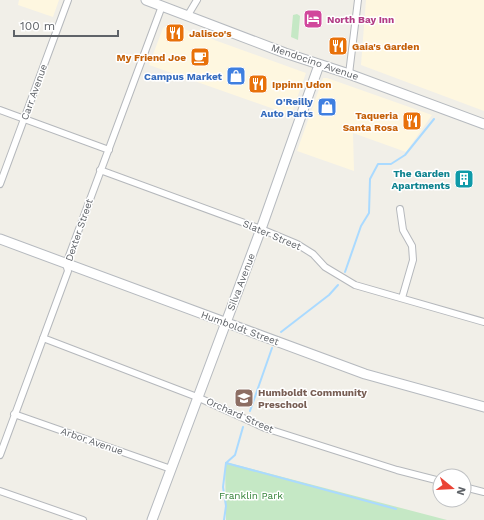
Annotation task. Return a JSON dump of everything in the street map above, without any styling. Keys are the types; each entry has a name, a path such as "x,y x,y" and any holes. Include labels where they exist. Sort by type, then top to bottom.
{"street":[{"name":"Carr Avenue","path":"0,184 68,0"},
{"name":"Mendocino Avenue","path":"146,0 319,65 349,74 484,124"},
{"path":"188,15 193,0"},
{"path":"188,15 197,0"},
{"path":"349,74 352,60 358,0"},
{"name":"Dexter Street","path":"0,455 68,271 66,264 162,6"},
{"name":"Silva Avenue","path":"152,520 261,229 319,65"},
{"path":"0,110 109,150"},
{"name":"Slater Street","path":"100,170 261,229 308,251 325,267 351,284 484,322"},
{"path":"400,209 403,230 412,246 413,260 402,298"},
{"name":"Humboldt Street","path":"0,239 365,374 484,407"},
{"name":"Orchard Street","path":"43,338 197,397 264,428 397,470 432,479"},
{"name":"Arbor Avenue","path":"14,414 171,469"},
{"path":"472,489 484,492"},
{"path":"0,491 83,520"}],"shaded area":[{"path":"19,0 59,0 53,17 18,5"},
{"path":"366,0 484,0 484,111 361,65"},
{"path":"170,24 306,73 291,115 149,65 163,28"},
{"path":"323,78 327,78 432,115 406,152 353,133 354,171 297,151"}],"green space":[{"path":"297,14 300,16 298,40 291,37 293,15"},
{"name":"Franklin Park","path":"225,462 447,520 226,520"}],"waterway":[{"path":"345,272 361,226 369,213 370,179 378,164 391,164 405,155 434,119"},
{"path":"281,332 329,295 338,285"},
{"path":"250,411 272,348"},
{"path":"224,520 226,506 223,487 226,463 235,455 243,427"},
{"path":"226,463 396,509"}],"place":[{"name":"North Bay Inn","path":"313,19"},
{"name":"Jalisco's","path":"175,33"},
{"name":"Gaia's Garden","path":"338,46"},
{"name":"My Friend Joe","path":"200,57"},
{"name":"Campus Market","path":"236,76"},
{"name":"Ippinn Udon","path":"258,84"},
{"name":"O'Reilly Auto Parts","path":"327,107"},
{"name":"Taqueria Santa Rosa","path":"412,121"},
{"name":"The Garden Apartments","path":"464,179"},
{"name":"Humboldt Community Preschool","path":"244,398"}]}
